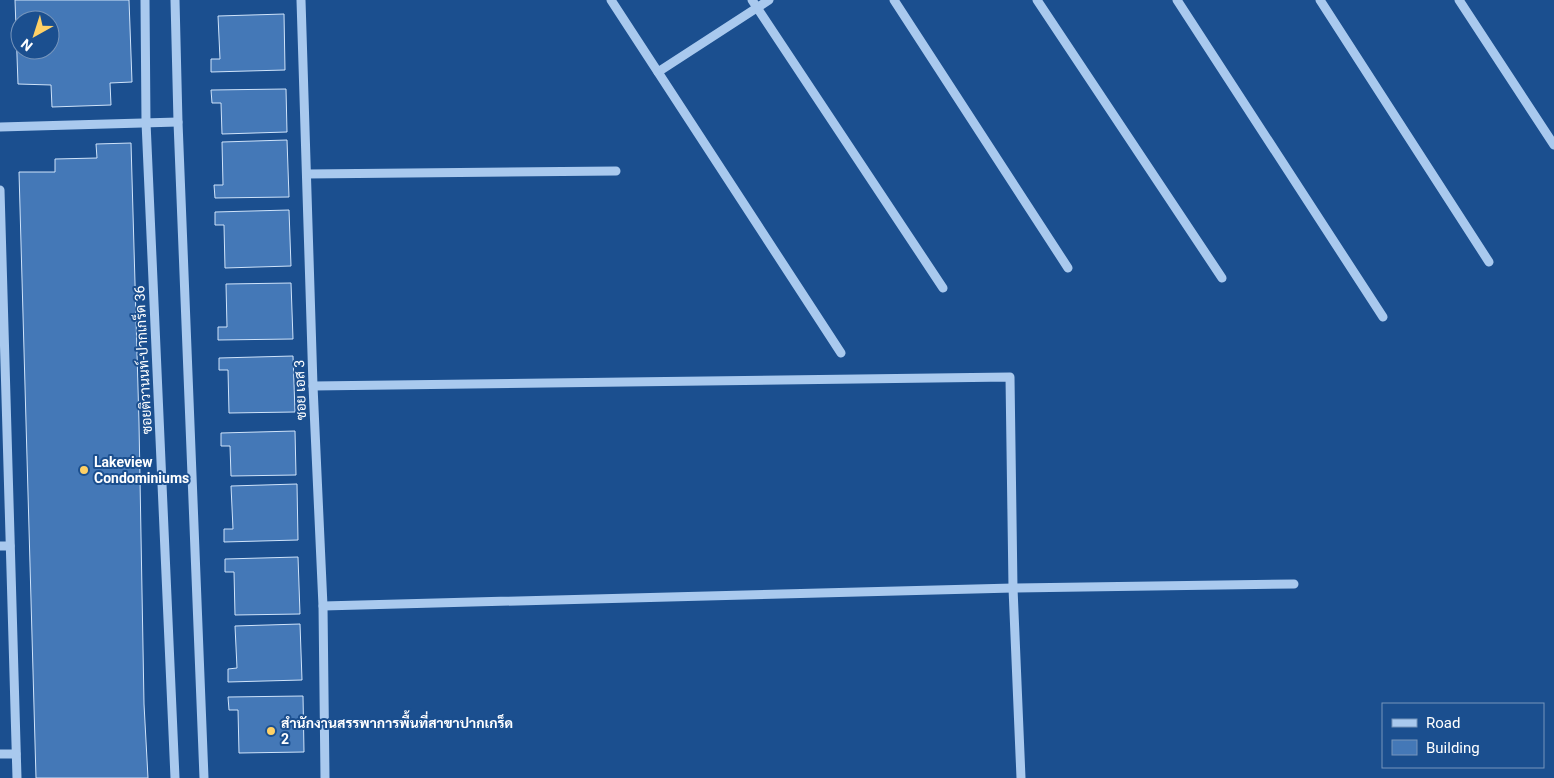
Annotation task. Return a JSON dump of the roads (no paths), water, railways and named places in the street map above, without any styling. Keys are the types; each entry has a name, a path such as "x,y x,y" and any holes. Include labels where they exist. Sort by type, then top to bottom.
{"street":[{"name":"ซอยติวานนท์-ปากเกร็ด 36","path":"144,0 146,122 175,778"},
{"path":"175,0 178,122 204,778"},
{"name":"ซอย เอส 3","path":"301,0 313,386 323,606 325,778"},
{"path":"611,0 841,353"},
{"path":"658,72 755,4 769,0"},
{"path":"894,0 1068,268"},
{"path":"1037,0 1222,278"},
{"path":"1177,0 1383,317"},
{"path":"1320,0 1489,262"},
{"path":"1459,0 1554,146"},
{"path":"755,4 943,288"},
{"path":"0,127 178,122"},
{"path":"307,174 616,171"},
{"path":"0,190 2,338 17,778"},
{"path":"313,386 1010,377 1013,588 1021,778"},
{"path":"0,546 10,546"},
{"path":"323,606 1013,588 1294,584"},
{"path":"0,754 16,754"}],"place":[{"name":"Lakeview Condominiums","path":"84,470"},
{"name":"สำนักงานสรรพาการพื้นที่สาขาปากเกร็ด 2","path":"271,731"}]}
